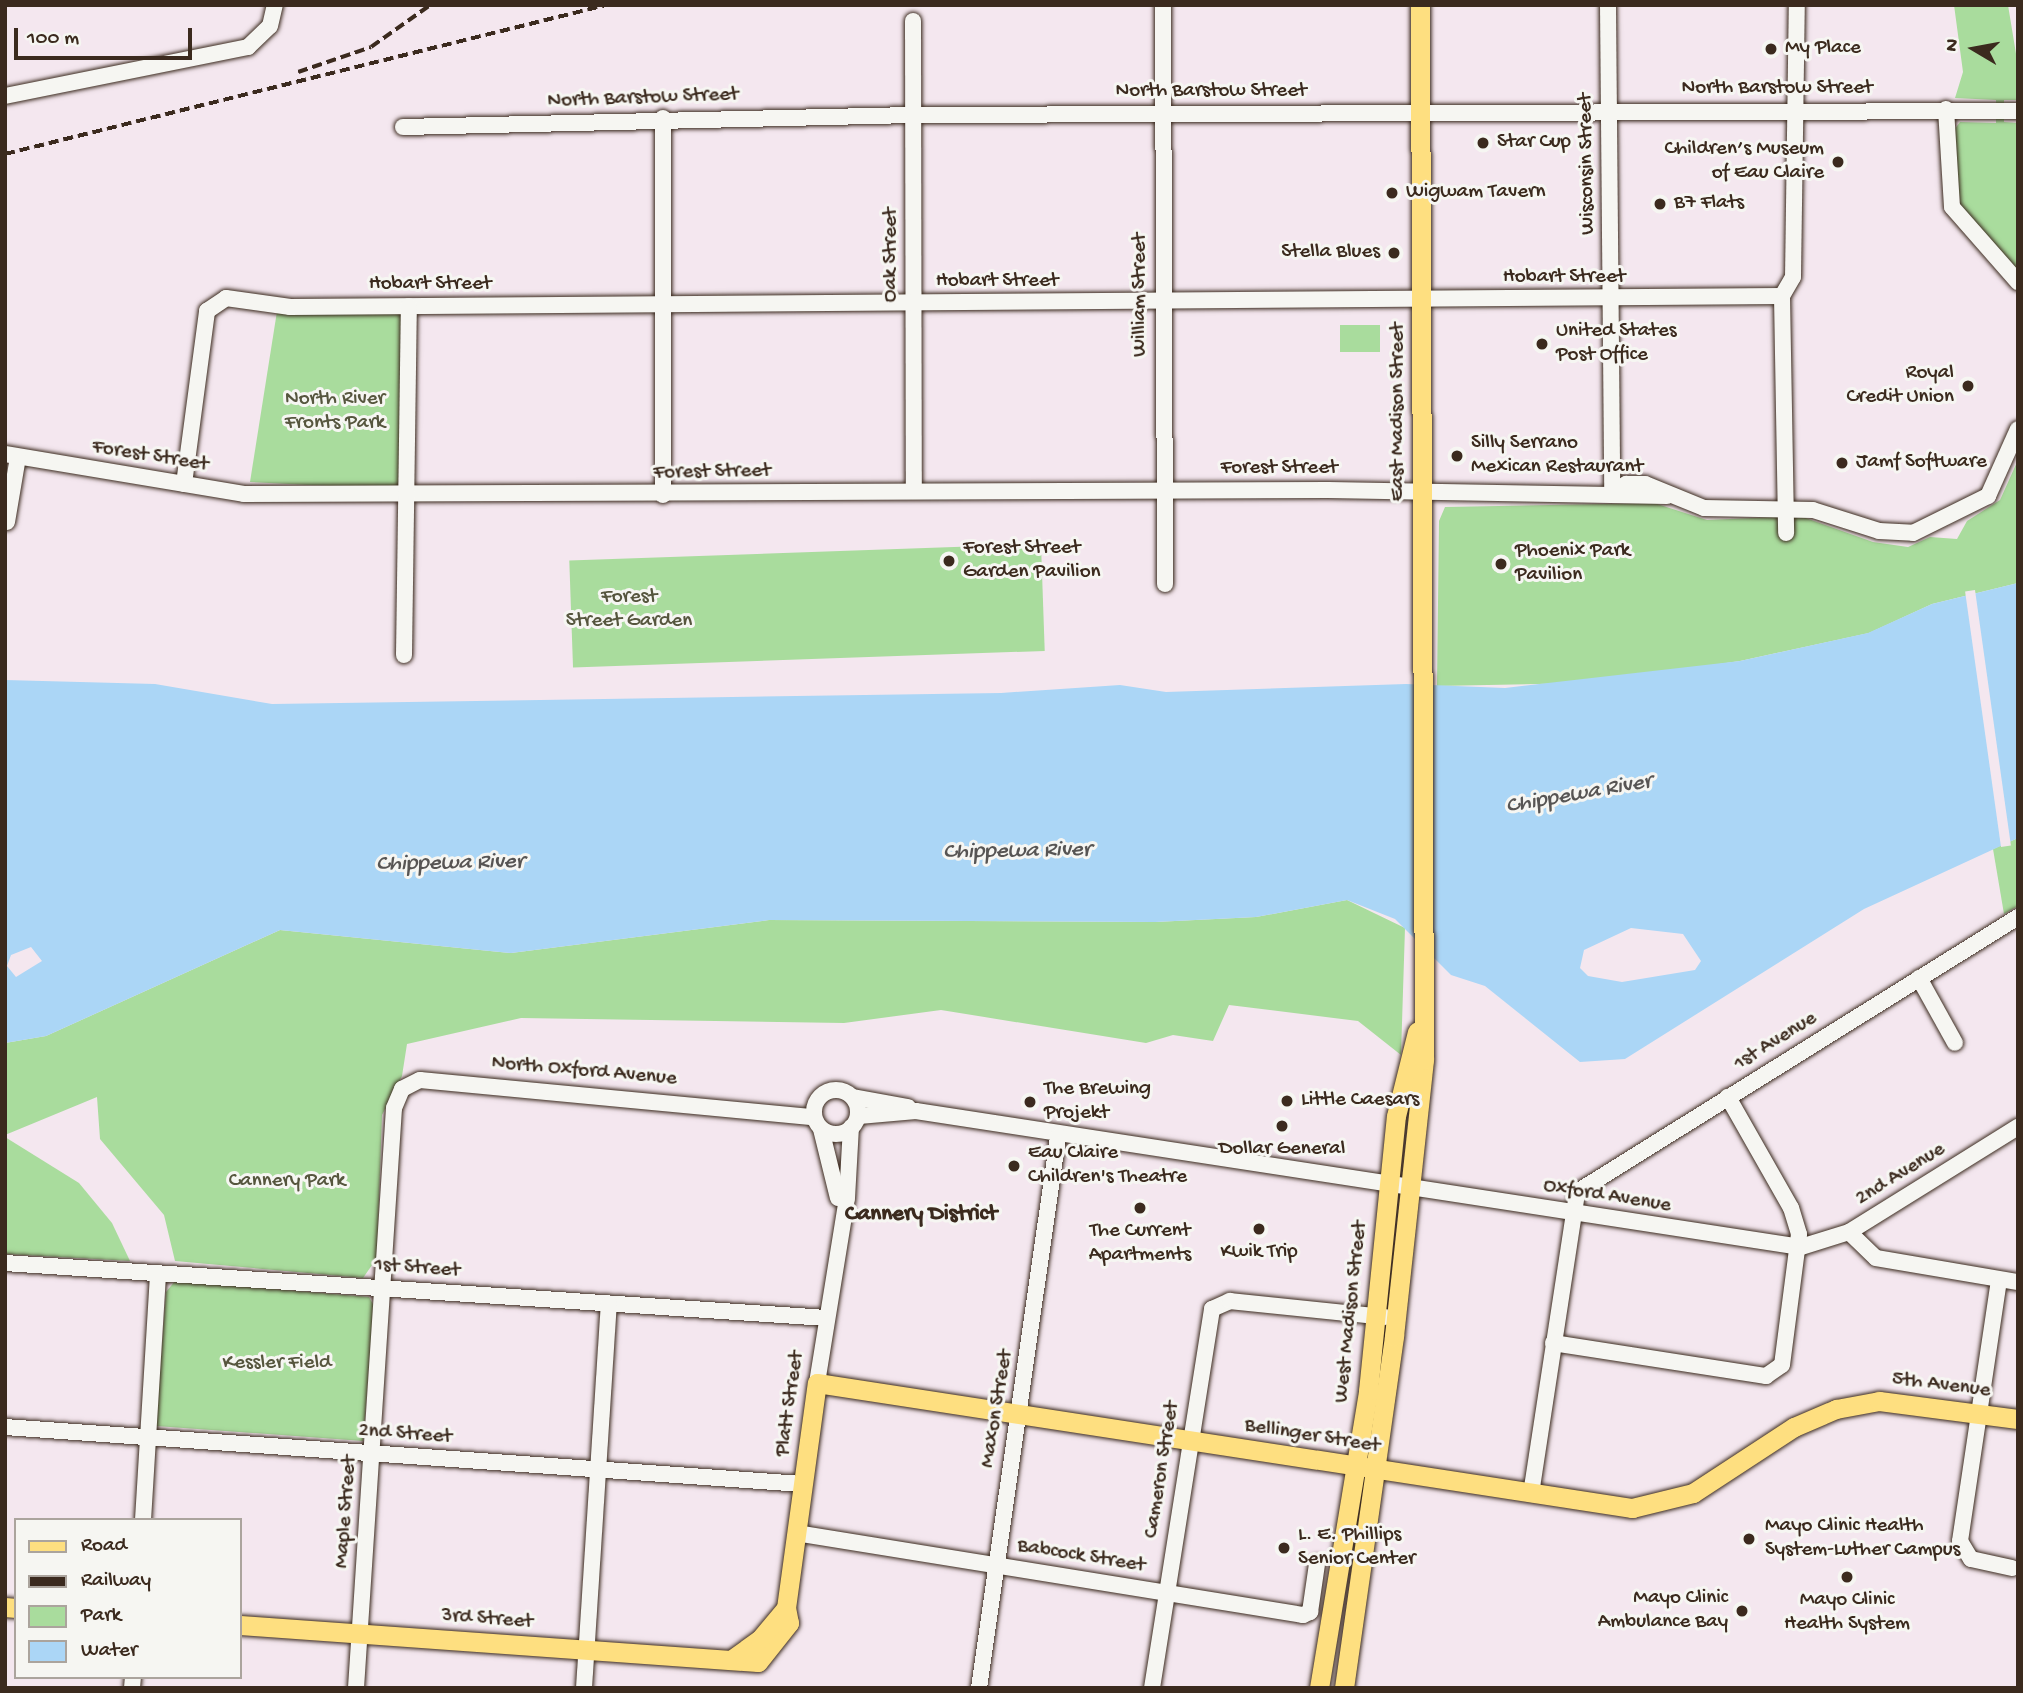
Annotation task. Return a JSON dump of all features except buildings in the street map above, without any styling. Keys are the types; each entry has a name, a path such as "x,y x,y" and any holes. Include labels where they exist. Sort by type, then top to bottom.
{"main road":[{"name":"East Madison Street","path":"1420,5 1424,656 1421,818"},
{"path":"1421,42 1430,5"},
{"name":"West Madison Street","path":"1344,1688 1396,1320 1401,1088 1420,1025 1421,818"},
{"name":"West Madison Street","path":"1319,1688 1398,1185"},
{"name":"Bellinger Street","path":"817,1383 1189,1440 1354,1470 1622,1507 1661,1504 1709,1484 1782,1435"},
{"name":"Platt Street","path":"766,1645 789,1623 786,1608 817,1383"},
{"name":"5th Avenue","path":"1782,1435 1836,1409 1880,1401 2018,1419"},
{"name":"3rd Street","path":"242,1625 731,1660 747,1665 766,1645"}],"street":[{"path":"5,96 248,47 270,26 275,5"},
{"name":"William Street","path":"1163,5 1165,584"},
{"name":"Wisconsin Street","path":"1608,5 1615,491"},
{"path":"1786,533 1783,296 1793,277 1793,111 1797,5"},
{"name":"Oak Street","path":"913,21 914,490"},
{"path":"1946,109 1952,207 2018,282"},
{"name":"North Barstow Street","path":"403,127 663,118 913,115 1946,109 2018,111"},
{"path":"663,118 663,495"},
{"name":"Hobart Street","path":"184,484 207,311 213,302 410,306 662,306 1783,296"},
{"path":"404,655 410,306"},
{"name":"Forest Street","path":"12,455 244,494 407,490 663,495 914,490 1615,491 1626,484 1645,484 1667,496 1704,508 1786,508 1830,513 1891,534 1924,530 1988,496 2018,429"},
{"path":"7,522 12,455"},
{"name":"1st Avenue","path":"1571,1213 1582,1186 2018,916"},
{"path":"1919,978 1955,1043"},
{"name":"North Oxford Avenue","path":"402,1089 420,1080 763,1109 817,1123 855,1122"},
{"name":"Maple Street","path":"356,1688 394,1108 402,1089"},
{"name":"North Oxford Avenue","path":"763,1109 817,1100 830,1092 853,1097"},
{"path":"916,1111 855,1122 853,1097 898,1101 916,1111 1058,1137 1398,1185"},
{"path":"1553,1343 1766,1376 1777,1372 1785,1358 1801,1247 1791,1208 1728,1097"},
{"path":"817,1100 817,1123"},
{"name":"Platt Street","path":"817,1383 855,1122"},
{"name":"Platt Street","path":"817,1123 842,1207"},
{"name":"2nd Avenue","path":"1801,1247 1849,1232 2018,1127"},
{"name":"Maxon Street","path":"979,1688 1058,1137"},
{"name":"Oxford Avenue","path":"1398,1185 1801,1247"},
{"path":"1531,1494 1571,1213"},
{"path":"1849,1232 1876,1258 2018,1282"},
{"name":"1st Street","path":"5,1262 826,1318"},
{"path":"143,1518 158,1273"},
{"path":"1999,1280 1960,1537 1965,1555 2011,1568"},
{"name":"Cameron Street","path":"1152,1688 1206,1331 1217,1303 1376,1315"},
{"path":"584,1688 609,1304"},
{"path":"1376,1315 1396,1320"},
{"name":"2nd Street","path":"5,1427 802,1484"},
{"name":"Babcock Street","path":"796,1533 1307,1615 1317,1564"}],"green space":[{"path":"1954,5 2008,5 2018,66 2017,100 2004,100 2004,122 2018,123 2018,272 1960,205 1954,130 1960,122 1996,123 1996,100 1955,98 1963,72"},
{"name":"North River Fronts Park","path":"278,305 409,306 407,490 250,482"},
{"path":"1340,325 1380,325 1380,352 1340,352"},
{"path":"2018,460 2018,583 1932,604 1869,633 1740,661 1587,683 1437,686 1439,521 1445,507 1654,503 1707,520 1800,516 1873,542 1908,547 1930,537 1957,539 1967,521 2000,500"},
{"name":"Forest Street Garden","path":"1041,544 1045,651 573,667 569,560"},
{"path":"2018,838 2018,906 2004,914 1993,849"},
{"name":"Cannery Park","path":"1347,900 1405,928 1401,1055 1358,1021 1229,1005 1213,1041 1173,1035 1146,1043 941,1010 844,1023 521,1018 407,1044 402,1076 382,1115 377,1258 363,1278 175,1261 164,1215 100,1139 97,1097 5,1135 5,1043 46,1036 280,930 511,953 769,920 1155,922 1256,917"},
{"path":"5,1137 79,1183 112,1223 130,1261 5,1254"},
{"name":"Kessler Field","path":"175,1281 369,1297 374,1306 363,1441 156,1426 166,1292"}],"water":[{"name":"Chippewa River","path":"2018,583 2018,838 1864,909 1625,1059 1580,1062 1485,986 1451,975 1395,919 1347,900 1256,917 1155,922 769,920 511,953 280,930 46,1036 5,1043 5,680 155,684 272,704 1001,693 1120,685 1166,692 1406,684 1505,688 1740,661 1868,633 1932,604","holes":["1631,928 1683,934 1701,961 1695,970 1622,982 1588,976 1580,968 1584,950","31,947 42,961 16,977 7,966 11,955"]}],"pier":[{"path":"1975,590 2011,845 2001,847 1965,591"}],"railway":[{"path":"298,72 371,47 430,5"},
{"path":"5,154 606,5"}],"place":[{"name":"My Place","path":"1771,49"},
{"name":"Star Cup","path":"1483,143"},
{"name":"Children’s Museum of Eau Claire","path":"1838,162"},
{"name":"Wigwam Tavern","path":"1392,193"},
{"name":"B7 Flats","path":"1660,204"},
{"name":"Stella Blues","path":"1394,253"},
{"name":"United States Post Office","path":"1542,344"},
{"name":"Royal Credit Union","path":"1968,386"},
{"name":"Silly Serrano Mexican Restaurant","path":"1457,456"},
{"name":"Jamf Software","path":"1842,463"},
{"name":"Forest Street Garden Pavilion","path":"949,561"},
{"name":"Phoenix Park Pavilion","path":"1501,564"},
{"name":"Little Caesars","path":"1287,1101"},
{"name":"The Brewing Projekt","path":"1030,1102"},
{"name":"Dollar General","path":"1282,1126"},
{"name":"Eau Claire Children's Theatre","path":"1014,1166"},
{"name":"The Current Apartments","path":"1140,1208"},
{"name":"Kwik Trip","path":"1259,1229"},
{"name":"Mayo Clinic Health System-Luther Campus","path":"1749,1539"},
{"name":"L. E. Phillips Senior Center","path":"1284,1548"},
{"name":"Mayo Clinic Health System","path":"1847,1577"},
{"name":"Mayo Clinic Ambulance Bay","path":"1742,1611"}],"district":[{"name":"Cannery District","path":"921,1215"}]}
